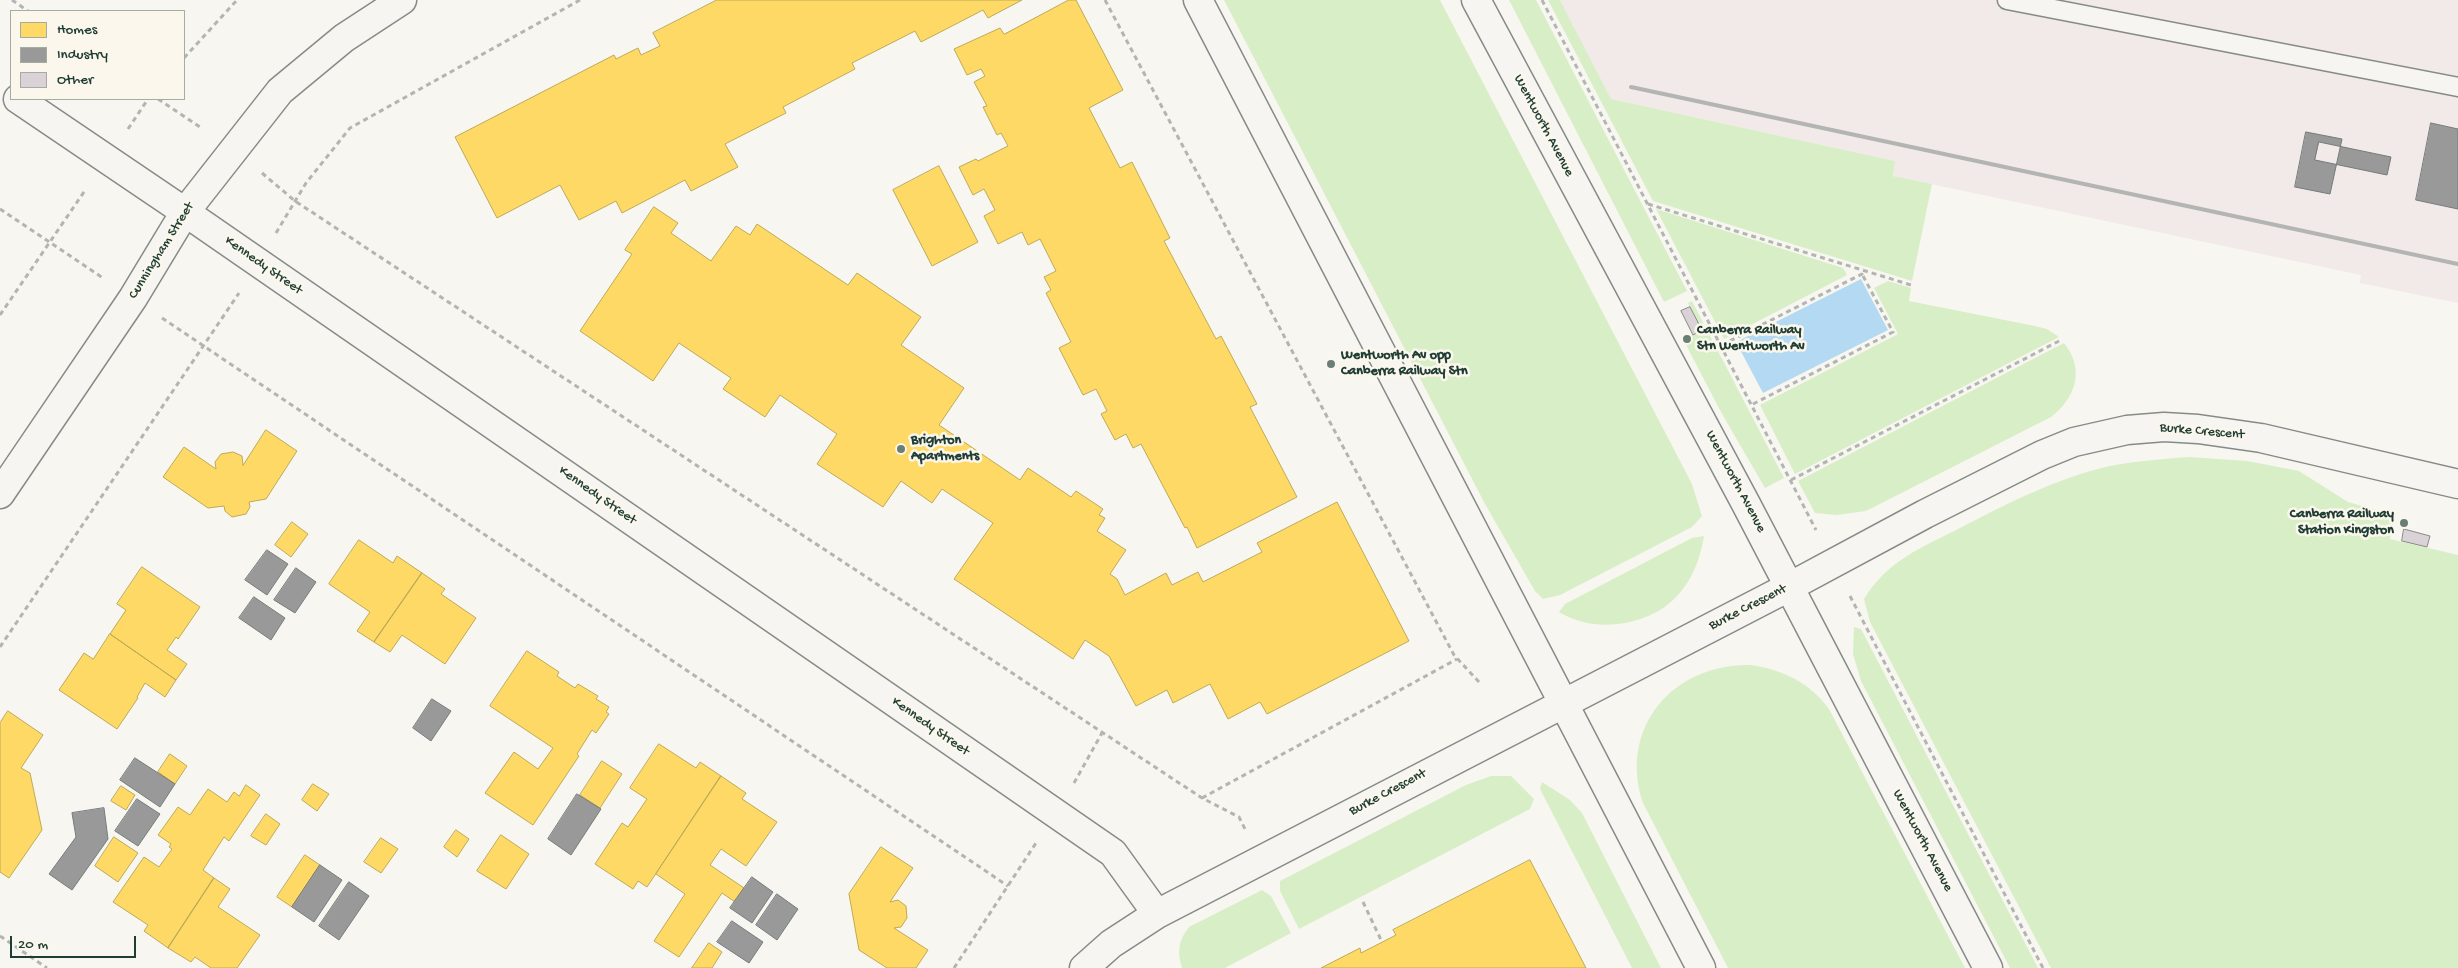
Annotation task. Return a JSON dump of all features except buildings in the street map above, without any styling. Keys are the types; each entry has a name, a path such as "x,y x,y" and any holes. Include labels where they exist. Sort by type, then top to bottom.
{"street":[{"name":"Cunningham Street","path":"0,494 133,298 185,212 280,91 344,38 402,0"},
{"path":"1198,0 1701,968"},
{"name":"Wentworth Avenue","path":"1476,0 1790,587 1988,968"},
{"name":"Kennedy Street","path":"19,100 185,212 1113,854 1157,914"},
{"name":"Burke Crescent","path":"1084,968 1111,944 1157,914 1563,702 1790,587 1925,514 2042,455 2074,442 2127,430 2164,427 2230,433 2458,484"}],"lane":[{"path":"2008,0 2458,87"}],"path":[{"path":"12,0 27,10"},
{"path":"185,57 237,0"},
{"path":"1105,0 1457,659 1479,682"},
{"path":"1542,0 1808,511"},
{"path":"0,315 147,100"},
{"path":"160,100 235,150 295,201 1102,733 1202,798 1238,817 1247,834"},
{"path":"1647,203 1912,285"},
{"path":"0,209 1008,886"},
{"path":"1722,345 1862,274 1864,269"},
{"path":"1752,404 1894,332 1862,274"},
{"path":"1792,480 2062,340"},
{"path":"1858,610 2044,968"},
{"path":"1202,798 1457,659"},
{"path":"954,968 1056,814 1102,733"},
{"path":"1362,902 1382,942"},
{"path":"0,936 47,968"}],"shaded area":[{"path":"1560,0 2458,0 2458,303 2360,283 2361,275 1893,176 1895,161 1611,99"}],"green space":[{"path":"1224,0 1440,0 1692,484 1702,516 1692,527 1560,595 1543,599 1535,591 1485,504"},
{"path":"1509,0 1536,0 1687,291 1664,302"},
{"path":"1548,0 1560,0 1611,99 1895,161 1893,176 1932,184 1912,281 1653,201"},
{"path":"1656,209 1843,268 1847,275 1724,339"},
{"path":"1888,281 1911,288 1909,301 2035,326 2047,329 2059,337 1795,474 1760,405 1898,334 1874,288"},
{"path":"1692,301 1784,478 1765,488 1722,414 1683,339 1702,330 1688,303"},
{"path":"2064,343 2074,363 2075,383 2067,401 2051,417 1866,511 1837,515 1815,513 1798,481"},
{"path":"2189,457 2247,461 2299,471 2348,502 2394,515 2390,539 2458,555 2458,968 2051,968 1870,622 1864,599 1884,574 1906,556 2033,492 2071,477 2110,466 2140,461"},
{"path":"1704,536 1694,571 1684,587 1672,601 1647,617 1617,624 1602,625 1572,619 1559,612 1565,604 1692,538"},
{"path":"1854,627 1861,629 2038,968 2010,968 1861,681 1853,654"},
{"path":"1751,665 1774,670 1795,679 1813,691 1829,709 1965,968 1728,968 1643,803 1637,775 1638,750 1646,726 1658,705 1676,688 1698,675 1723,667"},
{"path":"1491,776 1511,776 1534,799 1530,809 1299,929 1280,891 1280,881 1466,785"},
{"path":"1542,782 1570,800 1582,813 1661,968 1632,968 1540,789"},
{"path":"1262,890 1271,896 1291,933 1225,968 1182,968 1179,957 1180,947 1189,927"}],"water":[{"path":"1861,279 1888,330 1763,393 1736,342"}],"railway":[{"path":"1631,87 2458,264"}],"place":[{"name":"Canberra Railway Stn Wentworth Av","path":"1687,339"},
{"name":"Wentworth Av opp Canberra Railway Stn","path":"1331,364"},
{"name":"Brighton Apartments","path":"901,449"},
{"name":"Canberra Railway Station Kingston","path":"2404,523"}]}
